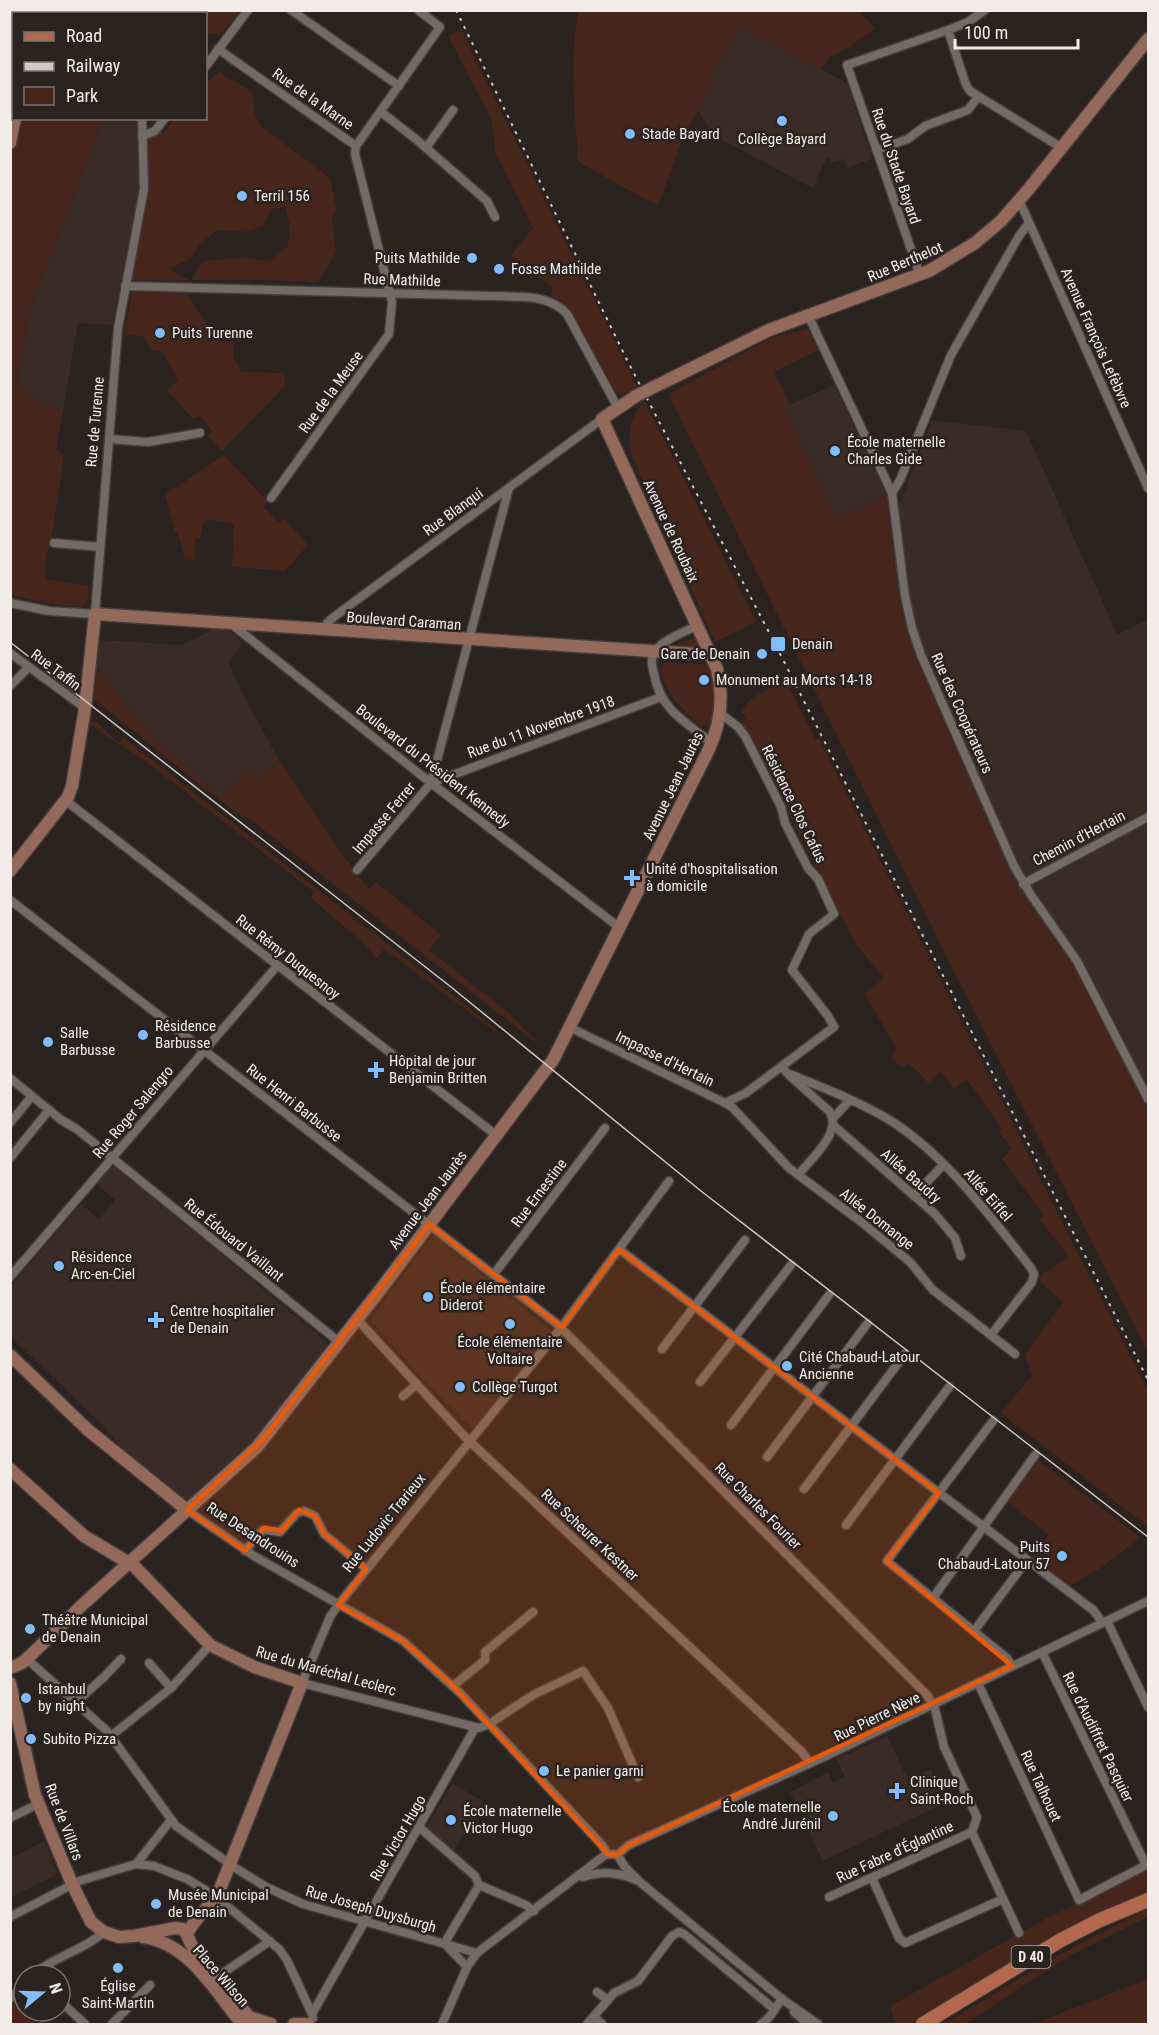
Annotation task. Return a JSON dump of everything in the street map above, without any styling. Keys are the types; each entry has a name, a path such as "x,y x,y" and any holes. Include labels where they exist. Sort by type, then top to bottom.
{"main road":[{"name":"D 40","path":"923,2025 1015,1966 1061,1940 1100,1920 1147,1901"},
{"name":"D 40","path":"937,2025 1064,1945 1147,1901"}],"street":[{"path":"207,65 248,10"},
{"path":"291,10 399,86"},
{"path":"356,146 440,27 418,10"},
{"path":"985,10 968,22 948,30 966,85 978,97 1062,148"},
{"name":"Rue du Stade Bayard","path":"920,275 847,65 948,30"},
{"name":"Rue Berthelot","path":"602,419 636,396 769,330 920,275 948,261 975,243 1001,221 1019,200 1149,39"},
{"name":"Rue de la Marne","path":"218,49 356,146 355,154 390,294"},
{"path":"876,150 908,139 925,126 968,110 978,97"},
{"path":"426,148 453,110"},
{"path":"381,112 487,201 495,217"},
{"path":"10,143 15,120"},
{"name":"Rue de Turenne","path":"10,871 65,800 74,782 95,614 118,328 144,189 142,120"},
{"path":"142,136 155,131 163,120"},
{"name":"Avenue François Lefèbvre","path":"1019,200 1149,488"},
{"path":"892,493 901,478 954,349 1019,236 1029,223"},
{"name":"Rue Mathilde","path":"125,285 530,297 554,304 563,310 618,408"},
{"name":"Rue de la Meuse","path":"271,498 389,334 390,294"},
{"name":"Rue des Coopérateurs","path":"808,315 892,493 904,596 915,638 1011,860 1023,884 1077,961 1149,1099"},
{"name":"Rue Blanqui","path":"324,630 327,622 602,419"},
{"name":"Avenue de Roubaix","path":"602,419 712,656"},
{"path":"109,438 148,442 200,433"},
{"path":"431,783 509,488"},
{"path":"54,543 100,546"},
{"path":"10,603 49,611 95,614"},
{"name":"Boulevard Caraman","path":"95,614 712,656"},
{"name":"Boulevard du Président Kennedy","path":"230,623 431,783 620,928"},
{"path":"698,625 665,642 653,653 652,663 655,683 661,698 670,710 712,742"},
{"name":"Rue Taffin","path":"10,653 85,708"},
{"name":"Avenue Jean Jaurès","path":"10,1668 27,1659 257,1447 551,1063 712,742 720,713 720,682 712,656"},
{"path":"10,686 29,667"},
{"name":"Rue du 11 Novembre 1918","path":"431,783 661,698"},
{"name":"Résidence Clos Cafus","path":"720,713 738,727 745,736 781,807 783,819 808,868 818,879 834,914 809,934 792,970 834,1027"},
{"name":"Impasse Ferrer","path":"357,870 431,783"},
{"name":"Rue Rémy Duquesnoy","path":"65,800 496,1135"},
{"name":"Chemin d'Hertain","path":"1023,884 1149,817"},
{"name":"Rue Henri Barbusse","path":"10,900 561,1328"},
{"name":"Rue Roger Salengro","path":"10,1277 278,966"},
{"name":"Impasse d'Hertain","path":"569,1028 725,1103 742,1096 785,1070 834,1027"},
{"name":"Allée Eiffel","path":"785,1070 850,1100 894,1124 943,1165 980,1204 1033,1270 1032,1282 991,1335"},
{"name":"Allée Baudry","path":"785,1070 829,1111 833,1122 935,1214 954,1235 961,1256"},
{"name":"Rue Édouard Vaillant","path":"10,1078 78,1130 339,1342"},
{"path":"10,1123 32,1096"},
{"path":"798,1175 831,1134 833,1122 850,1100"},
{"name":"Allée Domange","path":"725,1103 732,1107 784,1164 910,1262 933,1290 1015,1354"},
{"path":"10,1158 49,1110"},
{"name":"Rue Ernestine","path":"494,1274 605,1128"},
{"path":"914,1196 943,1165"},
{"name":"Rue Ludovic Trarieux","path":"184,1931 216,1897 330,1617 366,1569 561,1328 669,1181"},
{"path":"662,1349 745,1240"},
{"path":"620,1249 1093,1610 1105,1622 1149,1707"},
{"path":"700,1382 790,1265"},
{"path":"731,1425 829,1295"},
{"name":"Rue Scheurer Kestner","path":"357,1319 470,1442 794,1744 810,1763"},
{"path":"768,1457 867,1324"},
{"name":"Rue Charles Fourier","path":"561,1328 934,1704"},
{"path":"804,1489 905,1354"},
{"name":"Rue Desandrouins","path":"10,1355 88,1430 187,1510 245,1551 403,1641 453,1686 489,1724"},
{"path":"403,1396 417,1384"},
{"path":"846,1525 949,1388"},
{"path":"993,1421 887,1561 1007,1658 1012,1666"},
{"path":"933,1598 1035,1455"},
{"name":"Rue du Maréchal Leclerc","path":"10,1469 84,1536 130,1563 210,1645 254,1667 302,1683 475,1728"},
{"path":"245,1551 262,1531 267,1529 280,1532 297,1513 304,1511 315,1516 324,1534 366,1569"},
{"path":"974,1631 1027,1560"},
{"name":"Rue Pierre Nève","path":"442,2025 467,1967 477,1953 574,1880 629,1845 810,1763 1149,1601"},
{"path":"453,1686 485,1660 485,1652 533,1612"},
{"path":"111,1736 171,1688 210,1645"},
{"name":"Rue d'Audiffret Pasquier","path":"1042,1652 1147,1865"},
{"name":"Rue Joseph Duysburgh","path":"27,1659 111,1736 171,1820 230,1864 261,1884 303,1904 477,1953"},
{"path":"75,1703 105,1677 121,1659"},
{"path":"149,1663 171,1688"},
{"path":"475,1728 489,1724 528,1697 583,1671 608,1708 638,1777"},
{"name":"Rue de Villars","path":"10,1683 38,1804 88,1918 104,1932"},
{"name":"Rue Talhouet","path":"978,1683 1079,1900 1147,1865"},
{"path":"934,1704 944,1747 977,1817 972,1832 1019,1933"},
{"path":"489,1724 612,1857 620,1869 610,1873"},
{"name":"Rue Victor Hugo","path":"310,2019 475,1728"},
{"path":"10,1818 38,1804"},
{"path":"136,1864 171,1820"},
{"path":"419,1827 476,1876 478,1886 444,1944"},
{"name":"Rue Fabre d'Églantine","path":"829,1898 972,1832"},
{"path":"612,1857 601,1865 610,1873 641,1882"},
{"path":"612,1857 782,1999 818,2025"},
{"path":"10,1917 72,1884 136,1864 148,1865 177,1874 216,1897 279,1949 287,1960 313,2025"},
{"name":"Rue Pierre Nève","path":"574,1880 592,1874 610,1873"},
{"path":"872,1878 899,1938 906,1943 1003,1899"},
{"path":"478,1886 526,1905 534,1911"},
{"path":"48,1963 90,1943 104,1932 119,1936 134,1936 184,1931"},
{"name":"Place Wilson","path":"172,1947 184,1947 184,1931"},
{"name":"Place Wilson","path":"172,1947 167,1938 184,1931"},
{"name":"Place Wilson","path":"184,1931 249,2022"},
{"path":"587,2025 614,1993 638,1982 677,1933 684,1934 774,2009"},
{"name":"Place Wilson","path":"134,1936 152,1939 172,1947 192,1962 249,2022 271,2025"},
{"path":"217,1977 270,1941"},
{"name":"Rue Joseph Duysburgh","path":"444,1944 467,1967"},
{"path":"727,1970 735,1960"},
{"path":"112,2025 150,1985"},
{"path":"597,1992 608,2000"},
{"path":"761,2025 772,2016 774,2009 782,1999"},
{"path":"782,1999 808,2025"},
{"path":"72,2013 85,2025"},
{"path":"594,2017 602,2025"},
{"path":"294,2025 310,2019"}],"highlighted area":[{"path":"429,1224 562,1327 619,1249 939,1493 887,1561 1012,1666 629,1845 617,1855 608,1854 453,1686 403,1641 338,1605 366,1569 324,1534 315,1516 299,1510 282,1531 264,1528 245,1551 187,1510 264,1438"}],"shaded area":[{"path":"210,11 207,28 207,12 135,12"},
{"name":"Collège Bayard","path":"739,26 847,83 872,159 846,168 843,159 834,162 827,158 817,177 814,189 715,136 695,106"},
{"path":"103,120 139,120 139,192 112,325 78,323 63,411 43,404 17,384 29,312"},
{"name":"École maternelle Charles Gide","path":"834,385 887,495 837,519 783,408"},
{"path":"932,420 1026,431 1117,634 1148,620 1148,1116 1076,970 1014,884 913,651 898,597 887,495 900,503"},
{"path":"210,627 221,627 243,642 229,662 238,685 279,760 257,780 247,770 220,796 162,746 140,723 96,666 99,640 180,645 209,632"},
{"name":"Centre hospitalier de Denain","path":"115,1167 328,1345 258,1436 188,1500 182,1500 163,1487 162,1481 123,1450 104,1427 11,1337 11,1286 81,1204 99,1219 115,1200 97,1184 111,1168"},
{"path":"433,1235 558,1336 476,1433 421,1378 370,1320"},
{"path":"887,1736 908,1780 931,1769 947,1802 823,1861 790,1792 828,1772 833,1782 845,1777 837,1759"},
{"name":"École maternelle Victor Hugo","path":"452,1783 483,1801 452,1853 425,1831"},
{"path":"44,1841 58,1874 11,1897 11,1858"}],"green space":[{"path":"210,10 239,11 221,34 207,34"},
{"path":"11,11 135,11 12,12 12,120 103,120 29,312 17,384 43,404 63,411 56,449 64,455 53,530 45,560 45,579 90,586 87,602 81,607 46,603 11,595"},
{"name":"Stade Bayard","path":"578,11 859,11 875,28 847,49 830,57 821,70 739,26 710,79 714,82 682,140 658,206 578,162 573,67"},
{"path":"461,29 638,389 621,394 616,392 573,314 551,295 552,287 511,256 533,228 496,154 491,119 448,36"},
{"path":"219,72 252,92 255,116 261,126 329,177 337,209 332,219 336,252 319,282 192,280 202,261 244,258 269,261 288,246 290,226 285,206 270,210 264,226 244,232 218,230 201,243 191,258 169,269 189,280 120,280 139,192 139,126 163,133 174,120 207,120 207,81"},
{"path":"132,292 187,294 221,341 234,342 234,359 242,372 284,373 285,386 222,451 208,436 213,432 200,416 192,418 167,390 178,380 162,351 151,350 144,336 124,335"},
{"path":"808,329 818,350 774,372 790,405 784,409 837,519 887,495 898,597 913,651 1014,884 1076,970 1148,1116 1148,1353 951,965 668,394 774,337"},
{"path":"645,403 757,622 715,642 629,449 633,418"},
{"path":"224,455 268,502 264,507 279,523 284,518 308,545 285,571 232,567 234,524 205,519 200,538 195,539 195,559 185,560 165,495"},
{"path":"695,637 701,649 676,649 675,645"},
{"path":"666,662 712,667 716,695 713,723 702,727 676,701 660,669"},
{"path":"96,666 140,723 162,746 220,796 247,770 257,780 279,760 337,847 369,889 376,882 441,935 429,950 510,1014 543,1048 250,819 243,817 200,785 93,698"},
{"path":"67,678 81,688 76,695 62,684"},
{"path":"786,680 816,740 819,738 1148,1390 1148,1527 1001,1413 1032,1375 1025,1355 1063,1302 1040,1282 1041,1275 1069,1257 1040,1219 1044,1215 1002,1159 1012,1149 999,1132 1002,1129 967,1079 954,1088 941,1072 928,1083 909,1063 902,1068 891,1058 897,1050 865,994 884,978 855,943 742,723 746,717 741,712 750,699"},
{"path":"96,721 119,743 123,737 496,1029 497,1033 384,949 377,959 362,942 311,897 314,892 145,761 90,725 91,722"},
{"path":"1035,1458 1140,1537 1104,1566 1067,1587 1030,1559 1049,1535 1004,1499"},
{"path":"1148,1870 1148,1891 1055,1938 981,1980 912,2024 893,2024 895,2023 890,2006 1049,1917"},
{"path":"1148,1908 1148,1917 1071,1955 965,2024 944,2024 1055,1957"},
{"path":"1148,1979 1148,2024 1033,2024"},
{"path":"11,2006 12,2023 35,2024 11,2024"}],"tram line":[{"path":"10,642 451,987 701,1191 1148,1537"}],"railway":[{"path":"456,10 628,362 772,638 1148,1380"}],"place":[{"name":"Collège Bayard","path":"782,121"},
{"name":"Stade Bayard","path":"630,134"},
{"name":"Terril 156","path":"242,196"},
{"name":"Puits Mathilde","path":"472,258"},
{"name":"Fosse Mathilde","path":"499,269"},
{"name":"Puits Turenne","path":"160,333"},
{"name":"École maternelle Charles Gide","path":"835,451"},
{"name":"Denain","path":"778,644"},
{"name":"Gare de Denain","path":"762,654"},
{"name":"Monument au Morts 14-18","path":"704,680"},
{"name":"Unité d'hospitalisation à domicile","path":"632,878"},
{"name":"Résidence Barbusse","path":"143,1035"},
{"name":"Salle Barbusse","path":"48,1042"},
{"name":"Hôpital de jour Benjamin Britten","path":"376,1070"},
{"name":"Résidence Arc-en-Ciel","path":"59,1266"},
{"name":"École élémentaire Diderot","path":"428,1297"},
{"name":"Centre hospitalier de Denain","path":"156,1320"},
{"name":"École élémentaire Voltaire","path":"510,1324"},
{"name":"Cité Chabaud-Latour Ancienne","path":"787,1366"},
{"name":"Collège Turgot","path":"460,1387"},
{"name":"Puits Chabaud-Latour 57","path":"1062,1556"},
{"name":"Théâtre Municipal de Denain","path":"30,1629"},
{"name":"Istanbul by night","path":"26,1698"},
{"name":"Subito Pizza","path":"31,1739"},
{"name":"Le panier garni","path":"544,1771"},
{"name":"Clinique Saint-Roch","path":"897,1791"},
{"name":"École maternelle André Jurénil","path":"833,1816"},
{"name":"École maternelle Victor Hugo","path":"451,1820"},
{"name":"Musée Municipal de Denain","path":"156,1904"},
{"name":"Église Saint-Martin","path":"118,1968"}]}
